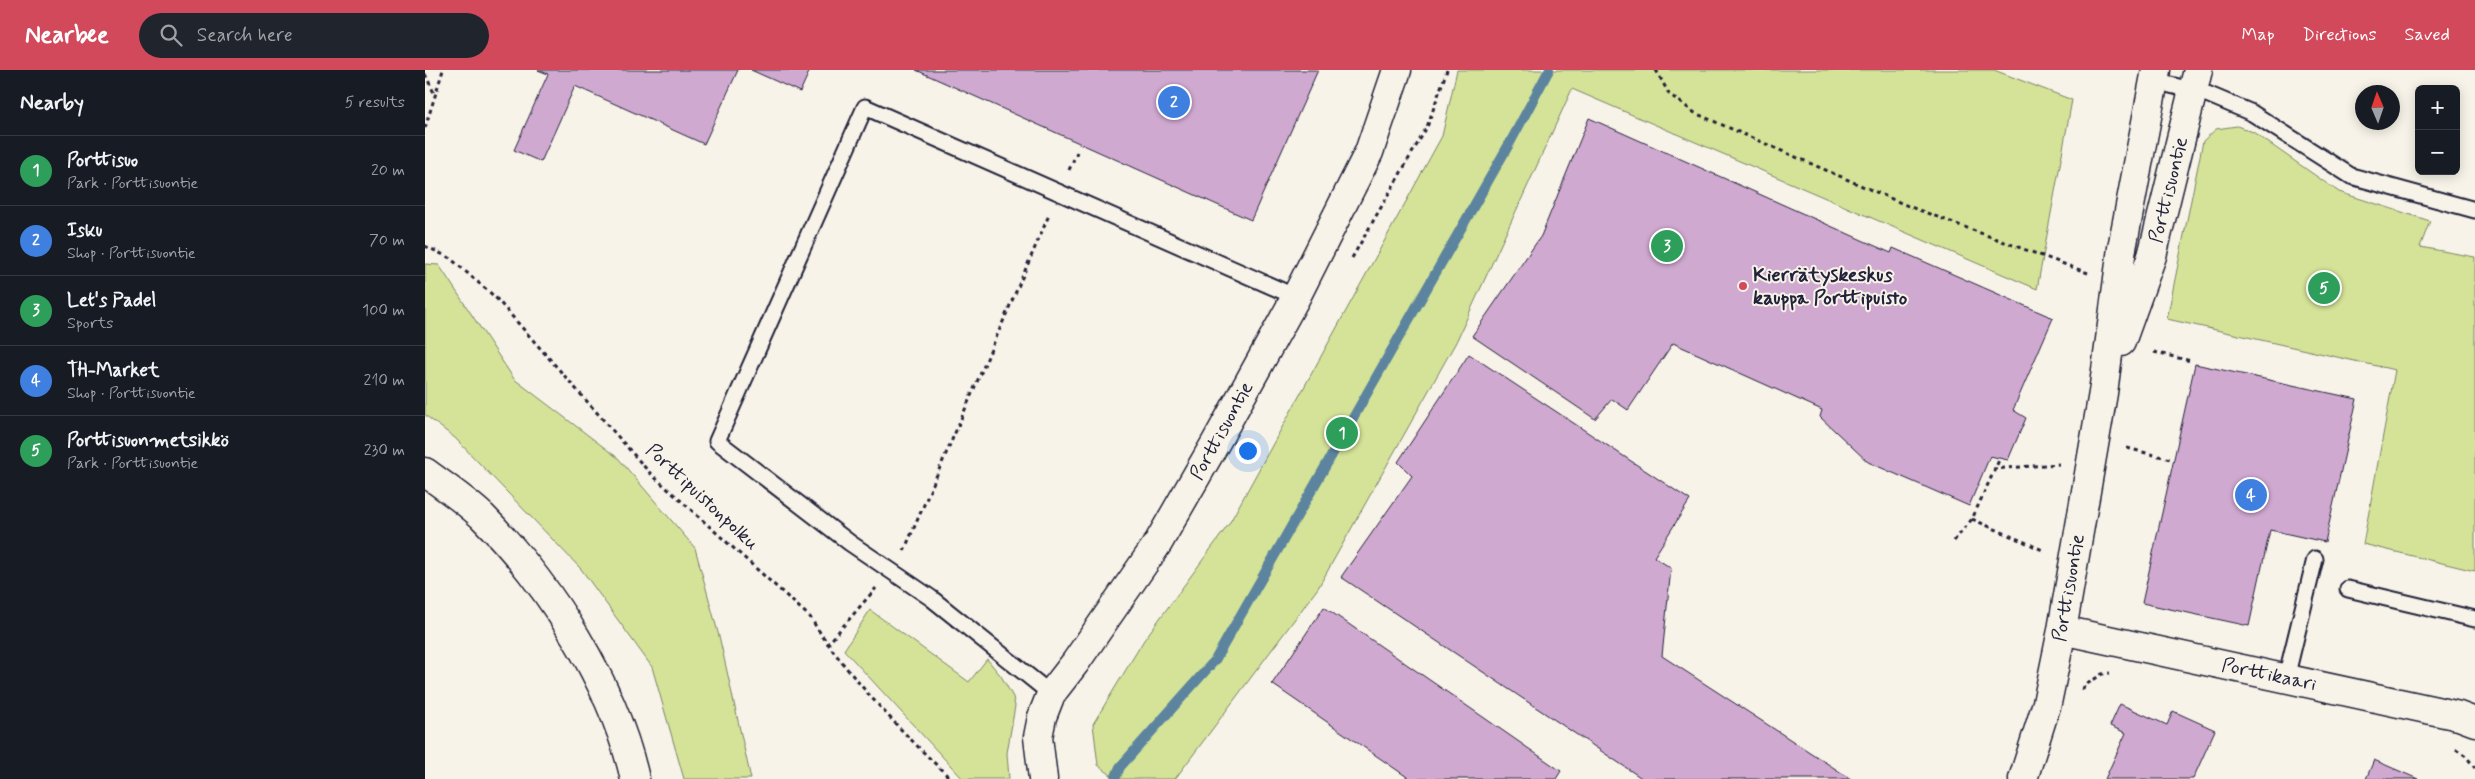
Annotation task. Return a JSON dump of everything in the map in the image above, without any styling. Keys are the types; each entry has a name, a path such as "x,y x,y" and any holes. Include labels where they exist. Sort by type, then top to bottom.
{"main road":[{"name":"Porttisuontie","path":"1043,779 1038,737 1042,717 1051,694 1075,663 1158,543 1295,296 1369,152 1397,70"},
{"name":"Porttisuontie","path":"2023,779 2047,703 2062,630 2103,393 2122,248 2155,75"},
{"name":"Porttisuontie","path":"2103,393 2152,256 2195,80"},
{"path":"425,472 481,516 537,580 574,634 609,704 635,779"},
{"name":"Porttikaari","path":"2062,630 2459,716 2475,722"}],"lane":[{"path":"2155,75 2195,80 2252,113 2351,176 2475,210"},
{"path":"1051,694 931,598 850,543 717,441 865,107 1295,296"},
{"path":"2286,678 2315,559"},
{"path":"2348,589 2475,619"}],"path":[{"path":"425,128 443,70"},
{"path":"1656,70 1669,94 1695,113 1907,206 2090,274"},
{"path":"425,74 435,96"},
{"path":"827,645 892,570 905,549 1077,152"},
{"name":"Porttipuistonpolku","path":"425,246 450,258 495,297 650,472 809,617 827,645 919,749 951,779"},
{"path":"2154,352 2191,361"},
{"path":"2127,448 2174,460"},
{"path":"1954,541 1971,519 1993,469 2000,458"},
{"path":"1993,469 2059,464"},
{"path":"1971,519 2044,551"},
{"path":"2081,695 2083,686 2102,674 2116,672"}],"green space":[{"path":"1457,70 1994,70 2072,100 2037,289 1572,89 1456,342 1318,588 1175,779 1116,779 1098,765 1093,724 1144,640 1229,524 1442,136"},
{"path":"2237,126 2253,132 2339,192 2430,221 2420,247 2475,257 2475,571 2363,544 2395,370 2167,319 2203,141 2216,129"},
{"path":"425,264 439,265 514,379 618,458 695,548 720,640 751,779 684,779 652,667 581,569 455,438 425,415"},
{"path":"870,610 969,682 987,659 1001,676 1013,697 1015,706 1007,753 1009,779 963,779 844,650"}],"building":[{"path":"538,70 738,70 704,144 575,86 541,162 514,150 548,74"},
{"path":"751,70 810,70 800,92"},
{"path":"916,70 1318,70 1251,220"},
{"name":"Kierrätyskeskus kauppa Porttipuisto","path":"1589,118 1891,253 1893,248 2053,318 2013,410 2026,418 2008,460 1990,456 1969,506 1868,462 1820,417 1822,410 1673,343 1628,410 1612,399 1595,419 1472,336 1541,236"},
{"path":"1469,354 1690,500 1654,557 1671,568 1662,656 1851,779 1643,779 1341,577 1412,476 1398,462"},
{"path":"2195,364 2357,399 2325,542 2270,530 2249,626 2142,603"},
{"path":"1324,607 1561,771 1556,779 1410,779 1272,684"},
{"path":"2120,704 2167,725 2173,711 2215,730 2193,779 2105,779 2126,733 2110,726"},
{"path":"2374,760 2418,779 2366,779"}],"waterway":[{"path":"1115,779 1120,767 1215,660 1512,139 1549,70"}],"place":[{"name":"Isku","path":"1174,102"},
{"name":"Let's Padel","path":"1667,246"},
{"name":"Kierrätyskeskus kauppa Porttipuisto","path":"1743,286"},
{"name":"Porttisuonmetsikkö","path":"2324,288"},
{"name":"Porttisuo","path":"1342,433"},
{"name":"TH-Market","path":"2251,495"}]}
